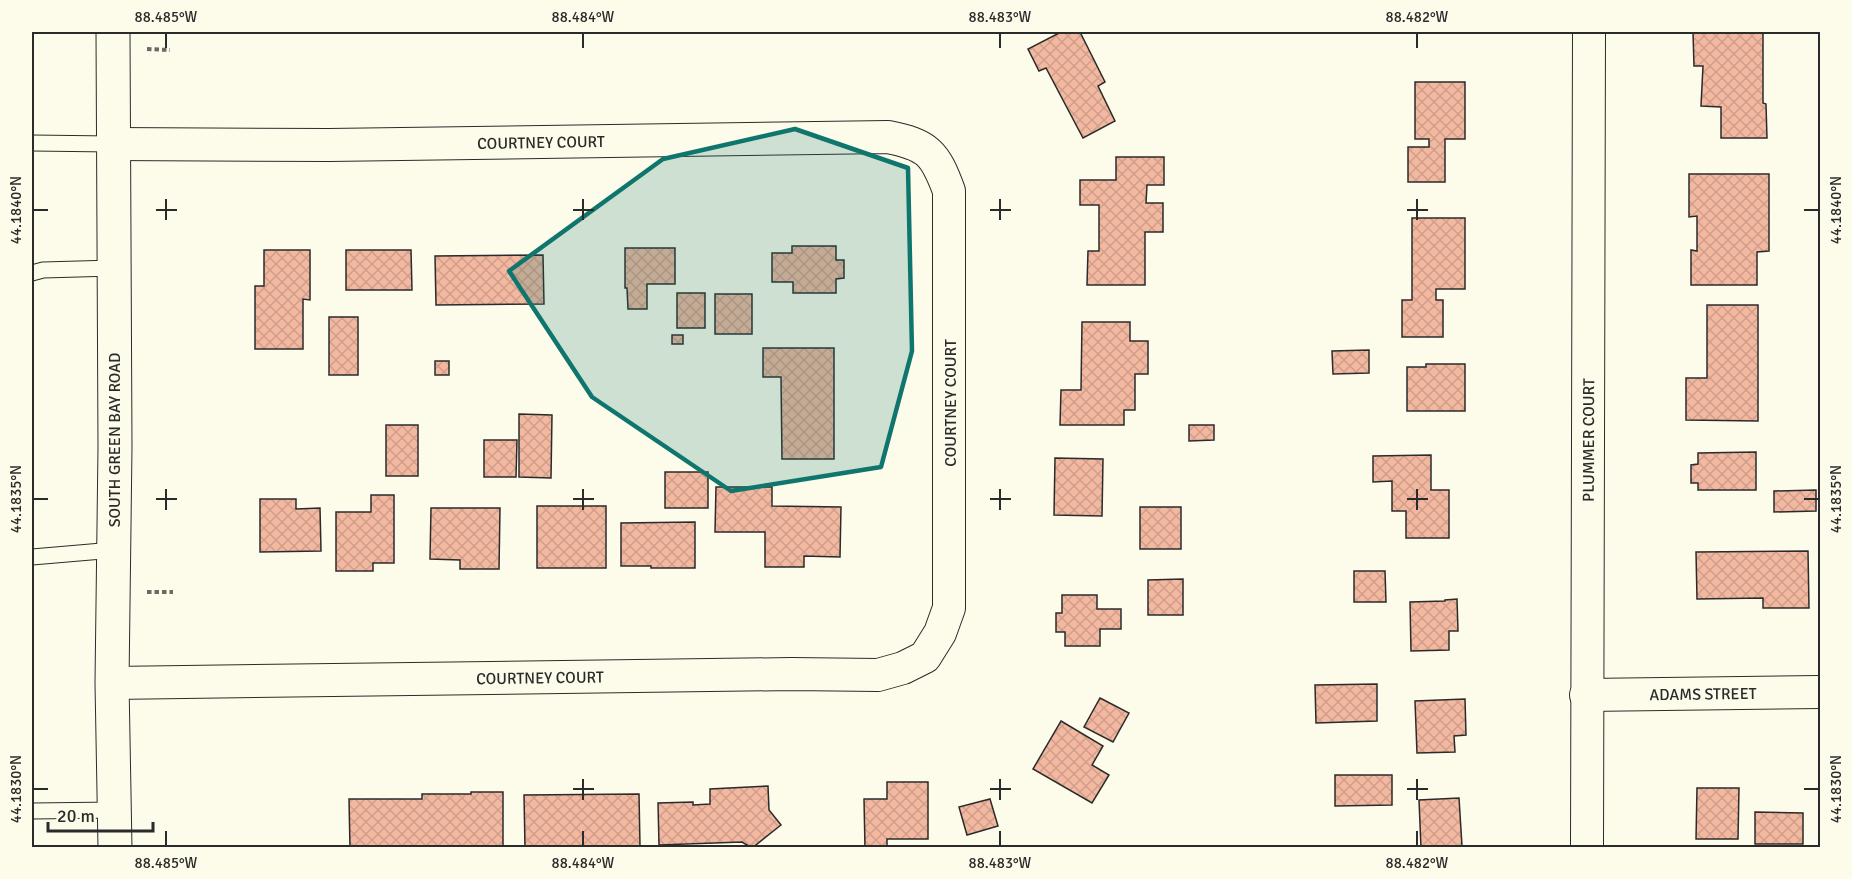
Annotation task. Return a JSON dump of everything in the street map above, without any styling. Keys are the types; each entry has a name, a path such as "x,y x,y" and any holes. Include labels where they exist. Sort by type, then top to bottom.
{"main road":[{"name":"SOUTH GREEN BAY ROAD","path":"113,32 112,683 115,848"}],"street":[{"name":"PLUMMER COURT","path":"1587,848 1589,32"},
{"name":"COURTNEY COURT","path":"112,144 329,145 888,137 912,142 928,152 940,167 949,190 950,608 940,633 925,657 903,668 878,675 790,674 112,683"},
{"name":"ADAMS STREET","path":"1586,695 1821,692"}],"lane":[{"path":"32,143 112,144"},
{"path":"32,273 43,270 114,268"},
{"path":"32,557 114,550"},
{"path":"32,811 115,810"}],"highlighted area":[{"path":"795,129 908,168 912,351 881,467 731,491 592,397 509,271 663,159"}],"building":[{"path":"1061,32 1080,32 1105,82 1098,86 1115,121 1083,138 1046,68 1039,71 1028,49"},
{"path":"1693,32 1763,32 1763,103 1766,104 1767,138 1721,138 1721,107 1701,106 1703,66 1694,66"},
{"path":"1415,82 1465,82 1465,139 1445,139 1445,182 1408,182 1408,147 1429,147 1429,139 1415,139"},
{"path":"1116,157 1164,157 1164,185 1147,185 1146,203 1163,203 1163,232 1145,232 1145,285 1087,285 1088,251 1099,251 1099,205 1080,205 1080,180 1116,180"},
{"path":"1689,174 1769,174 1769,251 1757,252 1757,285 1691,285 1691,250 1697,251 1697,216 1689,217"},
{"path":"1412,218 1465,218 1465,289 1436,289 1436,300 1443,300 1443,337 1402,337 1402,300 1412,300"},
{"path":"792,246 836,246 836,260 844,260 844,278 836,279 836,293 793,293 793,282 772,282 772,253 792,253"},
{"path":"625,248 675,248 675,284 647,284 647,309 628,309 627,288 625,288"},
{"path":"264,250 310,250 310,300 303,299 303,349 255,349 255,286 264,286"},
{"path":"346,250 411,250 412,290 346,290"},
{"path":"543,255 544,304 436,305 435,256"},
{"path":"677,293 705,293 705,328 677,328"},
{"path":"715,294 752,294 752,334 715,334"},
{"path":"1707,305 1758,305 1758,421 1686,420 1686,378 1707,378"},
{"path":"329,317 358,317 358,375 329,375"},
{"path":"1082,322 1130,322 1130,341 1148,341 1148,374 1135,374 1135,410 1124,410 1124,425 1060,425 1061,390 1081,390"},
{"path":"672,335 683,335 683,344 672,344"},
{"path":"763,348 834,348 834,459 782,459 781,377 763,377"},
{"path":"1369,350 1369,373 1333,374 1332,351"},
{"path":"435,361 449,361 449,375 435,375"},
{"path":"1426,364 1465,364 1465,411 1407,411 1407,367 1426,367"},
{"path":"519,414 552,415 551,478 519,477"},
{"path":"386,425 418,425 418,476 386,476"},
{"path":"1189,425 1214,425 1214,440 1189,441"},
{"path":"484,440 517,440 516,477 484,477"},
{"path":"1756,452 1756,490 1698,490 1698,483 1691,483 1691,465 1698,464 1698,453"},
{"path":"1431,455 1431,490 1449,490 1449,538 1406,538 1406,511 1392,511 1392,481 1373,482 1373,456"},
{"path":"1055,458 1103,459 1102,516 1054,515"},
{"path":"665,472 708,472 708,508 665,508"},
{"path":"716,487 772,487 772,506 841,507 840,557 804,556 804,567 765,567 765,532 715,532"},
{"path":"1816,490 1816,511 1774,512 1774,491"},
{"path":"371,495 394,495 394,563 373,563 373,571 336,571 336,512 371,512"},
{"path":"260,499 296,499 296,509 320,508 321,551 260,552"},
{"path":"537,506 606,506 606,568 537,568"},
{"path":"1140,507 1181,507 1181,549 1140,549"},
{"path":"431,508 500,508 499,569 460,569 460,560 430,559"},
{"path":"695,522 695,568 621,566 621,523"},
{"path":"1808,551 1809,608 1763,608 1763,598 1697,599 1696,552"},
{"path":"1354,571 1385,571 1386,602 1354,602"},
{"path":"1183,579 1183,615 1148,615 1148,580"},
{"path":"1062,595 1097,595 1097,609 1121,609 1121,629 1100,629 1100,646 1065,646 1065,632 1056,632 1056,613 1062,613"},
{"path":"1457,599 1458,631 1449,631 1449,650 1411,651 1410,602"},
{"path":"1377,684 1377,721 1316,723 1315,685"},
{"path":"1100,698 1129,713 1113,742 1084,727"},
{"path":"1465,699 1466,735 1454,736 1455,752 1417,753 1415,701"},
{"path":"1061,721 1103,746 1092,765 1109,775 1092,803 1033,769"},
{"path":"1335,775 1392,775 1392,805 1335,806"},
{"path":"887,782 928,782 928,839 887,839 887,848 865,848 864,799 887,799"},
{"path":"768,786 769,810 781,825 752,848 742,842 659,845 658,803 710,804 710,789"},
{"path":"1697,788 1739,788 1738,839 1696,839"},
{"path":"471,792 503,792 503,846 350,848 349,799 422,799 422,794 471,794"},
{"path":"639,794 640,846 525,847 524,795"},
{"path":"1459,798 1462,846 1421,848 1419,800"},
{"path":"990,799 998,826 967,835 959,807"},
{"path":"1755,812 1803,813 1803,844 1755,844"}]}
